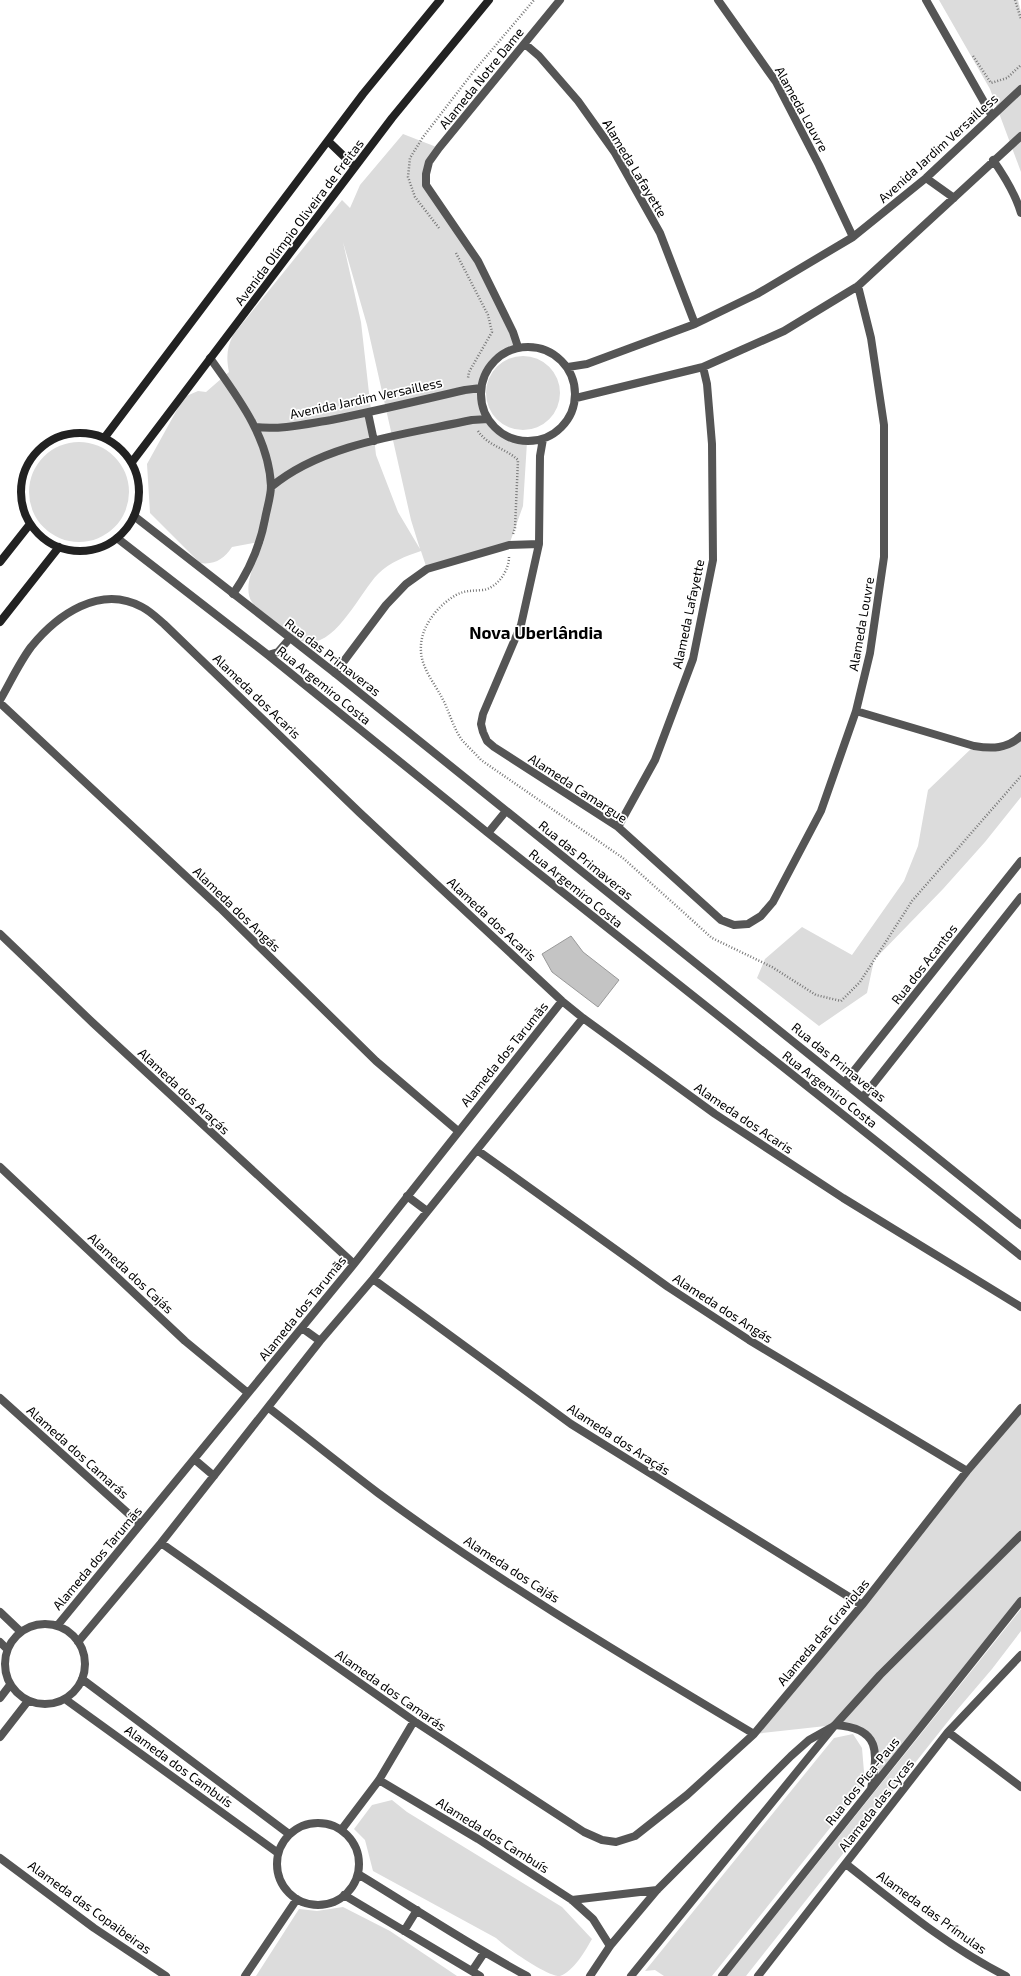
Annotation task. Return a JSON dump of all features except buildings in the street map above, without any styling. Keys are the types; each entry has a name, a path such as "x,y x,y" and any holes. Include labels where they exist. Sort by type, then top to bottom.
{"main road":[{"name":"Avenida Olímpio Oliveira de Freitas","path":"104,437 363,94 440,0"},
{"name":"Avenida Olímpio Oliveira de Freitas","path":"132,462 392,118 489,0"},
{"path":"328,141 355,167"},
{"path":"84,432 104,437 120,448 132,462 138,480 139,498 134,516 127,528 117,538 99,548 78,551 59,547 47,542 30,524 20,496 26,467 33,455 43,445 62,435 84,432"},
{"path":"0,562 30,524"},
{"path":"0,622 59,547"}],"street":[{"name":"Alameda Notre Dame","path":"518,347 513,332 478,262 426,184 426,174 430,162 439,148 560,0"},
{"name":"Alameda Louvre","path":"718,0 776,82 819,165 844,221 853,237"},
{"path":"926,0 992,116"},
{"name":"Alameda Lafayette","path":"524,44 538,56 578,101 615,153 660,232 695,324"},
{"name":"Avenida Jardim Versailless","path":"568,367 587,364 695,324 756,294 853,237 926,178 1021,89"},
{"path":"576,398 702,367 784,331 858,286 993,160 1021,136"},
{"path":"993,160 1016,197 1021,212"},
{"path":"926,178 954,198"},
{"name":"Alameda Louvre","path":"734,925 748,924 761,916 773,902 821,811 856,711 870,653 884,557 884,426 871,338 858,286"},
{"path":"532,346 546,349 558,356 568,367 575,382 576,398 569,419 553,434 543,439 527,442 512,439 498,431 488,419 482,404 481,388 485,374 493,362 504,353 518,347 532,346"},
{"path":"210,358 255,426 268,464 271,487 261,541 242,581 233,594"},
{"name":"Alameda Lafayette","path":"618,827 655,760 693,659 713,560 712,444 707,384 702,367"},
{"name":"Avenida Jardim Versailless","path":"255,426 271,429 293,427 368,413 465,390 481,388"},
{"path":"368,413 374,441"},
{"path":"271,487 286,475 324,456 374,441 472,420 488,419"},
{"path":"335,673 386,605 406,584 427,569 509,545 539,544 540,456 543,439"},
{"name":"Rua das Primaveras","path":"134,516 335,673 1021,1225"},
{"name":"Rua Argemiro Costa","path":"117,538 268,655 488,833 1021,1256"},
{"name":"Alameda Camargue","path":"539,544 521,625 483,714 481,724 487,740 494,747 618,827 710,912 721,920 734,925"},
{"name":"Alameda dos Acaris","path":"0,702 31,648 50,627 72,609 96,600 121,599 142,607 164,624 360,813 562,1001 583,1018 715,1114 843,1198 1021,1307"},
{"path":"268,655 278,652 290,638"},
{"name":"Alameda dos Angás","path":"0,702 220,908 376,1061 458,1131"},
{"path":"856,711 974,746 990,749 1004,747 1018,738"},
{"path":"488,833 506,811"},
{"name":"Rua dos Acantos","path":"845,1082 1021,861"},
{"path":"863,1097 1021,897"},
{"name":"Alameda dos Araçás","path":"0,934 93,1023 354,1264"},
{"name":"Alameda dos Tarumãs","path":"57,1626 354,1264 562,1001"},
{"path":"78,1642 160,1543 269,1408 320,1342 373,1279 583,1018"},
{"name":"Alameda dos Angás","path":"476,1150 668,1287 749,1340 967,1471"},
{"name":"Alameda dos Cajás","path":"0,1167 185,1340 248,1393"},
{"path":"408,1196 427,1211"},
{"name":"Alameda dos Araçás","path":"373,1279 571,1424 862,1605"},
{"path":"302,1328 320,1342"},
{"name":"Alameda dos Camarás","path":"0,1398 140,1524"},
{"name":"Alameda dos Cajás","path":"269,1408 379,1493 475,1560 583,1629 754,1734"},
{"name":"Alameda das Graviolas","path":"616,1842 635,1836 687,1795 754,1734 862,1605 967,1471 1021,1408"},
{"path":"194,1459 214,1476"},
{"path":"630,1976 835,1725 880,1675 1021,1535"},
{"name":"Alameda dos Camarás","path":"160,1543 414,1722 584,1832 602,1840 616,1842"},
{"name":"Rua dos Pica-Paus","path":"722,1976 1021,1601"},
{"path":"0,1612 22,1632"},
{"path":"38,1625 57,1626 68,1632 78,1642 84,1654 85,1666 82,1679 75,1690 65,1699 53,1703 40,1704 28,1701 15,1692 10,1685 5,1668 8,1649 13,1640 22,1632 38,1625"},
{"path":"0,1642 8,1649"},
{"name":"Alameda das Cycas","path":"758,1976 948,1732 1021,1655"},
{"name":"Alameda dos Cambuís","path":"82,1679 289,1834"},
{"path":"0,1698 10,1685"},
{"name":"Alameda dos Cambuís","path":"65,1699 278,1853"},
{"path":"0,1737 28,1701"},
{"path":"342,1830 379,1780 414,1722"},
{"path":"590,1976 610,1946 656,1890 809,1740 835,1725 858,1729 869,1738 875,1748 876,1761 871,1790"},
{"path":"948,1732 1021,1787"},
{"name":"Alameda dos Cambuís","path":"379,1780 478,1838 572,1900 593,1919 610,1946"},
{"path":"320,1822 331,1824 342,1830 351,1838 357,1849 360,1862 358,1874 353,1886 344,1895 333,1902 321,1905 308,1904 297,1899 288,1892 282,1884 277,1869 278,1853 289,1834 298,1828 320,1822"},
{"name":"Alameda das Copaibeiras","path":"0,1858 94,1928 166,1976"},
{"name":"Alameda das Prímulas","path":"846,1864 912,1916 980,1962 1006,1976"},
{"path":"358,1874 484,1953 527,1976"},
{"path":"572,1900 656,1890"},
{"path":"344,1895 480,1976"},
{"path":"245,1976 297,1899"},
{"path":"404,1931 417,1910"},
{"path":"472,1971 484,1953"}],"path":[{"path":"443,233 415,197 408,177 410,158 423,137 460,89 534,0"},
{"path":"1015,0 1021,18"},
{"path":"970,50 991,84 1007,78 1021,65"},
{"path":"456,252 488,314 492,332 469,372 465,390"}],"shaded area":[{"path":"939,0 1018,0 1021,12 1021,172 990,89"},
{"path":"403,134 439,148 429,162 426,185 466,244 491,285 511,328 519,351 506,352 494,360 487,369 481,390 485,413 491,423 505,435 527,442 523,506 509,545 427,569 421,551 398,560 378,574 346,617 327,636 317,641 306,642 301,641 286,632 255,606 249,595 249,580 264,541 232,547 226,555 215,562 200,563 150,513 147,464 184,397 198,391 206,392 229,372 228,353 229,344 233,335 342,200 350,208 360,185","holes":["343,242 367,325 411,520 420,549 398,512 376,455 361,322"]},
{"path":"523,356 544,362 554,372 560,393 554,414 544,424 523,430 502,424 492,414 486,393 492,372 502,362"},
{"path":"79,442 89,443 107,450 121,464 128,482 128,502 121,520 107,534 89,541 79,542 69,541 51,534 37,520 30,502 29,492 30,482 37,464 51,450 69,443"},
{"path":"1021,736 1021,797 985,842 943,889 874,960 867,993 819,1026 757,978 765,959 802,927 852,955 904,881 918,846 928,790 974,746 990,749"},
{"path":"1021,1408 1021,1601 871,1790 876,1761 869,1737 835,1725 754,1734"},
{"path":"1021,1609 1021,1631 992,1669 957,1710 746,1976 727,1976"},
{"path":"853,1734 862,1748 865,1784 712,1976 664,1976 655,1970 645,1971 834,1738"},
{"path":"392,1800 407,1812 562,1907 592,1939 570,1970 560,1976 536,1967 496,1938 373,1871 365,1840 354,1829 372,1805"},
{"path":"343,1907 390,1931 457,1976 256,1976 299,1909 317,1911"}],"district":[{"name":"Nova Uberlândia","path":"536,632"}]}
